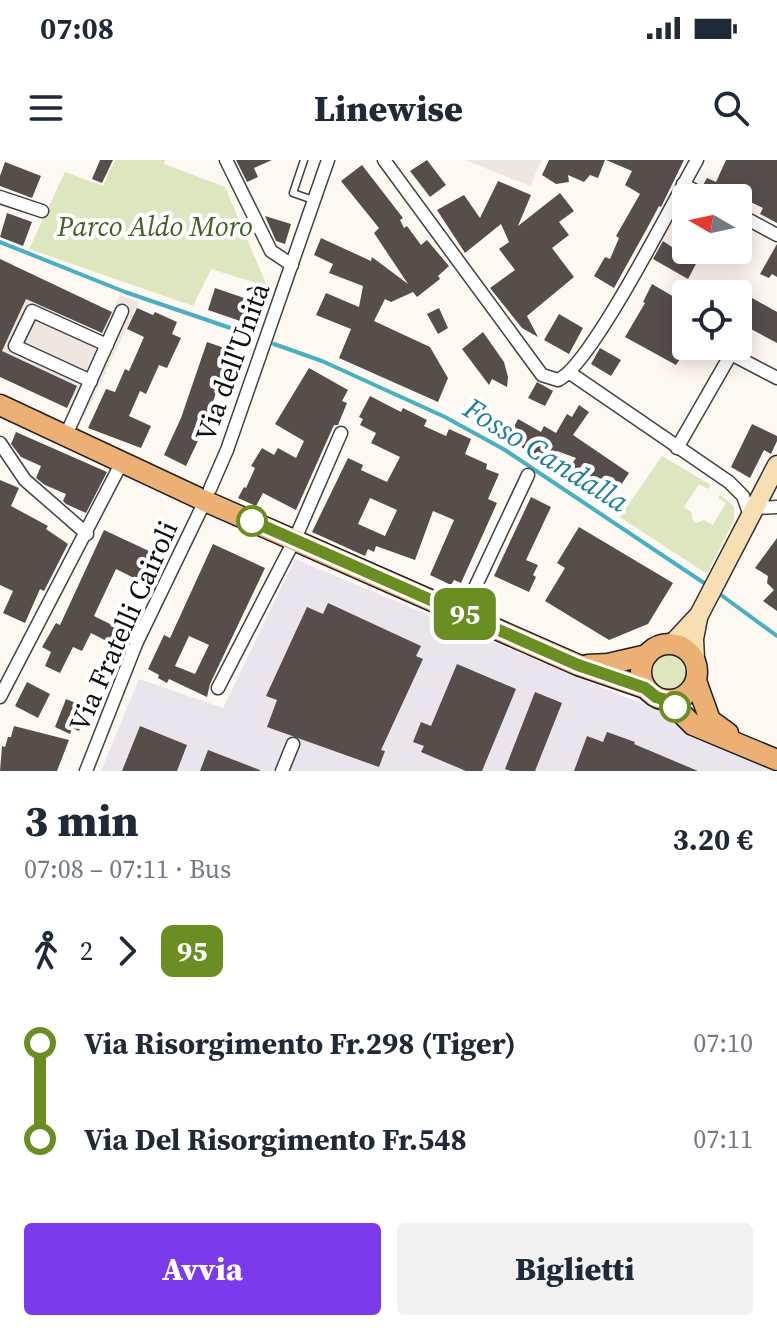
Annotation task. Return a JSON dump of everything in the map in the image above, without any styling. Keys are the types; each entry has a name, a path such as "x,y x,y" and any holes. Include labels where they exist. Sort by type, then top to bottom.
{"main road":[{"path":"0,405 122,462 207,495 578,665 645,688 656,697 669,701 693,725 777,760"},
{"path":"76,440 116,454 207,495"},
{"path":"645,688 641,668 647,655 658,646 672,644 689,652 695,659 696,681 710,720 755,750"},
{"path":"578,665 608,664 647,655"},
{"path":"669,701 686,695 696,681"}],"street":[{"path":"226,160 271,251 292,265"},
{"name":"Via dell'Unità","path":"207,495 227,450 328,160"},
{"path":"384,160 542,375 558,380 570,373 603,327 672,204"},
{"path":"683,184 697,160"},
{"path":"0,197 42,211"},
{"path":"752,222 777,235"},
{"path":"91,381 15,346 32,311 107,345"},
{"path":"76,440 91,381 122,311"},
{"path":"677,448 731,354 777,378"},
{"path":"570,373 737,489 751,509"},
{"path":"218,688 288,534 341,433"},
{"path":"0,443 25,480 87,534"},
{"path":"672,644 699,615 709,597 744,529 777,450"},
{"path":"0,697 122,462"},
{"path":"463,613 528,475"},
{"path":"751,509 775,478"},
{"name":"Via Fratelli Cairoli","path":"86,771 136,644 207,495"},
{"path":"751,509 777,507"},
{"path":"695,659 694,639 699,615"},
{"path":"282,771 293,744"}],"lane":[{"path":"304,160 293,193 314,200"}],"shaded area":[{"path":"465,160 542,160 530,186"},
{"path":"1,259 14,263 3,288 100,334 120,295 139,302 85,416 67,408 76,386 0,350"},
{"path":"295,559 620,695 777,755 777,771 101,771 139,679 223,708"}],"green space":[{"name":"Parco Aldo Moro","path":"115,160 165,160 164,164 225,187 267,286 211,269 193,306 29,249 65,172 103,186"},
{"path":"662,456 711,485 708,489 699,484 684,507 692,513 696,523 704,520 713,525 726,503 718,498 720,495 734,506 734,520 707,574 620,517"},
{"path":"669,653 682,659 688,672 682,685 669,691 656,685 650,672 656,659"}],"building":[{"path":"100,160 113,160 102,183 92,179"},
{"path":"236,160 272,160 254,168 258,177 247,182"},
{"path":"427,160 446,185 430,197 410,171"},
{"path":"549,160 605,160 598,178 590,175 584,182 568,175 569,182 556,184 542,175"},
{"path":"606,160 684,160 614,288 594,276 605,257 610,259 619,238 616,236 640,194 625,185 632,171"},
{"path":"726,160 777,160 777,223 760,214 763,208 752,203 752,184 704,184 707,178 716,182"},
{"path":"5,162 41,176 32,198 0,186"},
{"path":"362,165 403,218 400,220 404,228 407,226 421,245 427,240 449,266 438,276 440,279 417,297 413,292 391,302 385,299 374,321 430,347 448,378 438,402 339,358 351,329 316,315 326,293 359,307 363,286 329,273 333,264 314,255 321,238 371,261 372,257 408,284 374,233 379,228 341,181"},
{"path":"498,181 531,195 518,226 560,193 574,211 559,222 569,235 552,248 574,277 527,316 538,337 522,328 490,288 515,270 499,249 509,242 501,224 465,253 437,210 464,195 480,218"},
{"path":"7,213 32,222 23,246 0,237"},
{"path":"265,216 291,224 285,244 276,241"},
{"path":"663,241 672,247 672,264 696,264 688,279 653,259"},
{"path":"777,244 777,277 772,274 769,278 760,274"},
{"path":"0,259 112,312 102,333 26,299 2,351 77,386 67,408 0,377"},
{"path":"652,284 672,296 672,360 679,360 676,365 625,337"},
{"path":"215,288 256,302 249,324 208,310"},
{"path":"752,298 777,312 777,343 752,330"},
{"path":"137,308 177,322 172,334 181,338 167,368 159,365 146,394 140,391 129,416 151,426 141,448 88,428 106,389 115,392 125,369 129,371 144,337 127,329"},
{"path":"439,308 448,328 438,334 427,314"},
{"path":"559,314 583,328 569,354 544,340"},
{"path":"483,332 504,362 507,387 492,379 489,385 462,349"},
{"path":"207,342 230,350 205,426 186,466 164,455 181,418"},
{"path":"600,348 621,360 611,376 591,364"},
{"path":"309,368 348,390 342,401 347,403 296,510 263,493 256,506 238,498 246,488 255,468 251,466 262,448 274,455 278,448 296,458 304,441 275,424"},
{"path":"537,382 553,391 545,406 528,398"},
{"path":"370,396 401,412 403,408 427,420 424,426 446,436 449,429 471,439 465,454 487,464 486,469 499,474 488,499 497,503 461,583 454,580 451,585 430,575 454,520 433,511 415,560 376,546 374,552 368,549 365,556 312,532 348,458 363,465 361,470 387,482 400,457 371,443 376,433 360,425 363,419 359,417","holes":["370,498 397,510 385,536 358,524"]},
{"path":"579,405 589,412 573,435 629,473 613,497 569,468 576,458 557,451 548,463 508,439 518,419 541,432 544,426 556,433 567,414 572,417"},
{"path":"752,424 777,436 777,441 771,454 764,450 750,478 731,467"},
{"path":"16,432 107,472 86,513 66,504 63,501 66,494 36,478 41,466 21,457 11,444"},
{"path":"0,480 19,488 11,506 48,526 46,529 68,544 44,591 40,589 25,623 3,613 13,591 0,585"},
{"path":"531,497 551,507 526,560 538,565 529,592 494,576"},
{"path":"579,527 673,583 648,624 609,640 545,601 565,568 557,563"},
{"path":"104,530 151,552 138,580 116,569 94,616 126,632 118,647 91,633 82,651 73,647 60,673 45,666 51,652 42,647 56,623 60,625"},
{"path":"777,538 777,611 763,601 774,590 767,583 768,576 755,568"},
{"path":"213,544 265,568 210,684 207,697 169,679 167,683 148,669 164,635 170,638","holes":["189,636 209,645 195,674 175,666"]},
{"path":"328,603 421,646 416,656 423,659 381,750 385,751 379,767 267,727 277,700 266,696 307,607 323,614"},
{"path":"457,664 516,689 482,771 466,771 421,752 424,746 413,742 421,722 431,726"},
{"path":"27,682 50,694 38,718 15,706"},
{"path":"535,692 562,703 535,771 505,769"},
{"path":"66,699 88,708 79,731 72,728 70,734 55,727"},
{"path":"14,726 69,740 57,771 0,771 2,746 5,747 8,737 11,737"},
{"path":"140,726 187,745 177,771 122,771"},
{"path":"607,732 698,771 574,771 587,736 603,742"},
{"path":"208,750 260,770 260,771 200,771"}],"waterway":[{"name":"Fosso Candalla","path":"0,242 125,292 251,335"},
{"name":"Fosso Candalla","path":"274,344 322,361 445,417 505,450 707,585"},
{"name":"Fosso Candalla","path":"717,592 777,636"}],"bus line":[{"name":"95","path":"252,521 578,665 645,688 675,707"}]}
